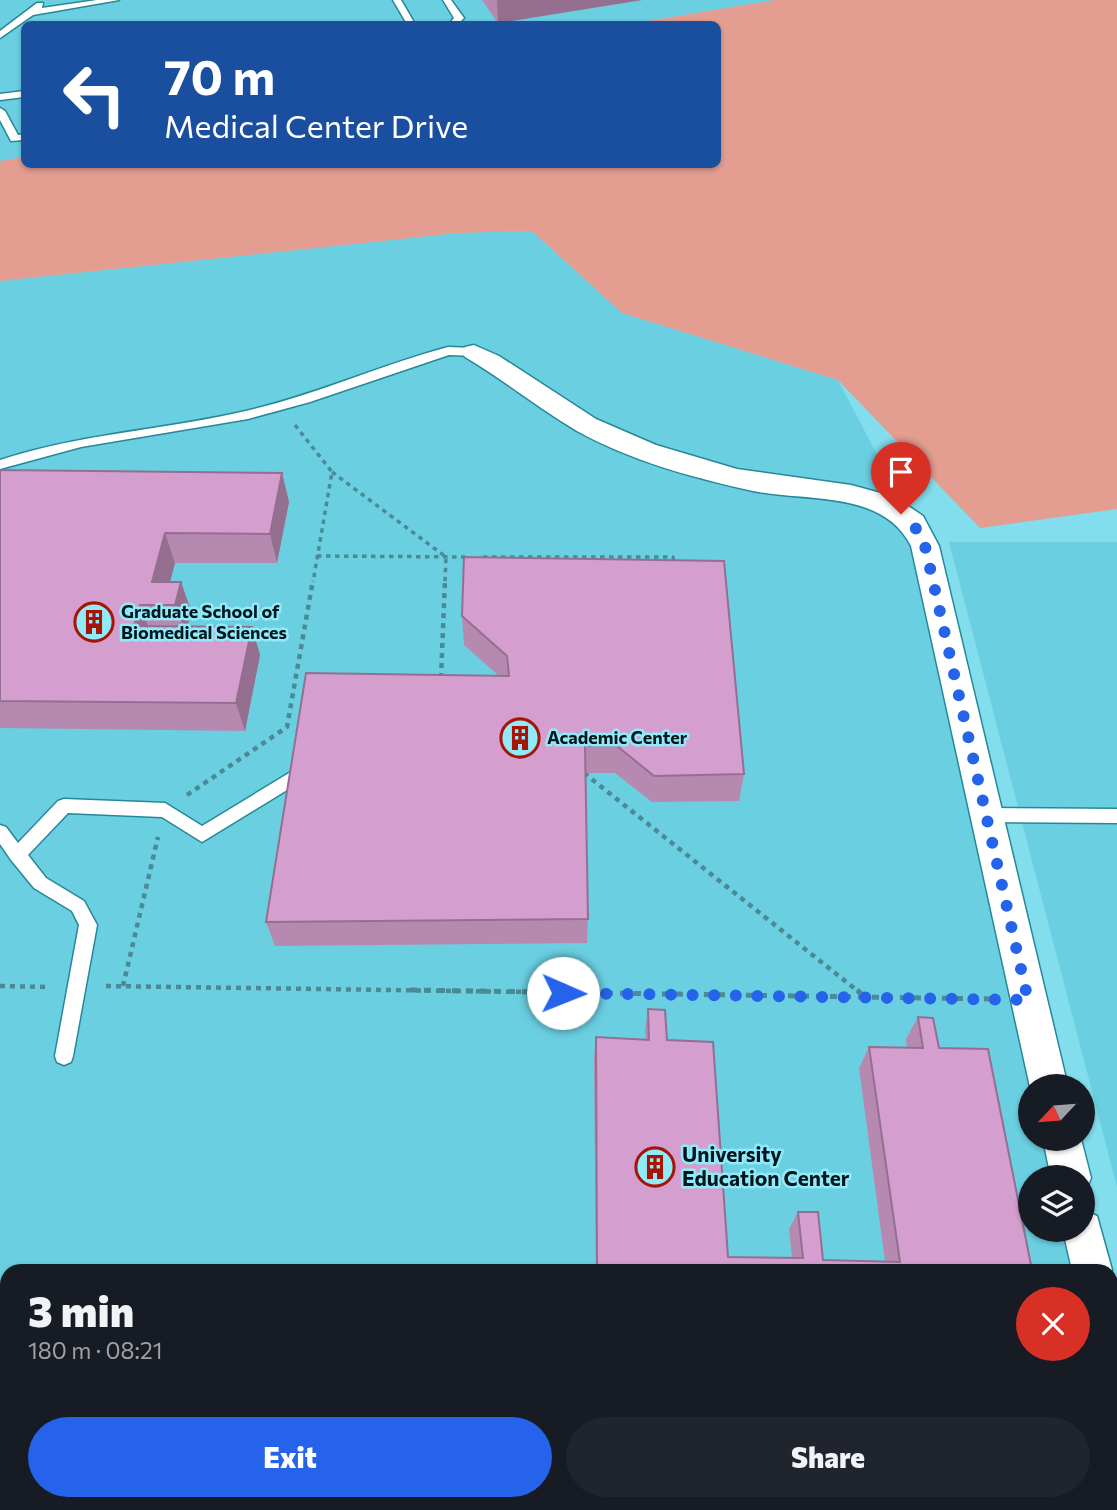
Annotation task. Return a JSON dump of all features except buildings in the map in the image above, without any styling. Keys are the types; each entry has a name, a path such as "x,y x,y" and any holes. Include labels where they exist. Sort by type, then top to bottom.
{"street":[{"path":"474,352 504,368 549,402 604,434 707,470 781,487 854,496 890,506 913,523 925,546 1046,1074"},
{"path":"1086,1242 1091,1264"}],"lane":[{"path":"0,35 47,0"},
{"path":"32,12 115,0"},
{"path":"397,0 409,21"},
{"path":"447,0 459,18 456,21"},
{"path":"0,97 21,94"},
{"path":"0,111 15,139 21,138"},
{"path":"0,465 43,451 220,421 281,407 448,351 474,352"},
{"path":"17,855 64,806 165,810 202,835 299,774"},
{"path":"986,815 1117,816"},
{"path":"0,832 40,883 78,906 88,925 64,1056"}],"path":[{"path":"281,407 332,472 446,557"},
{"path":"123,986 165,810 287,726 332,472"},
{"path":"317,556 674,557 674,568"},
{"path":"442,678 446,557"},
{"path":"295,678 309,678"},
{"path":"428,678 442,678 453,682"},
{"path":"584,773 866,998"},
{"path":"0,986 1028,1000"}],"shaded area":[{"path":"0,0 774,0 647,21 21,21 21,158 0,161"},
{"path":"774,0 1117,0 1117,509 980,528 838,380 622,313 532,231 458,233 0,281 0,161 21,158 21,168 721,168 721,21 647,21"},
{"path":"532,231 622,313 838,380 925,546 1028,1074 1018,1074 1018,1152 1065,1152 1068,1165 1018,1165 1018,1242 1086,1242 1091,1264 0,1264 0,281 458,233"},
{"path":"949,542 1117,542 1117,1187 1096,1106 1096,1074 1088,1074"}],"place":[{"name":"Graduate School of Biomedical Sciences","path":"94,622"},
{"name":"Academic Center","path":"520,738"},
{"name":"University Education Center","path":"655,1167"}],"route":[{"path":"563,993 1028,1000 925,546 913,523 901,514"}]}
